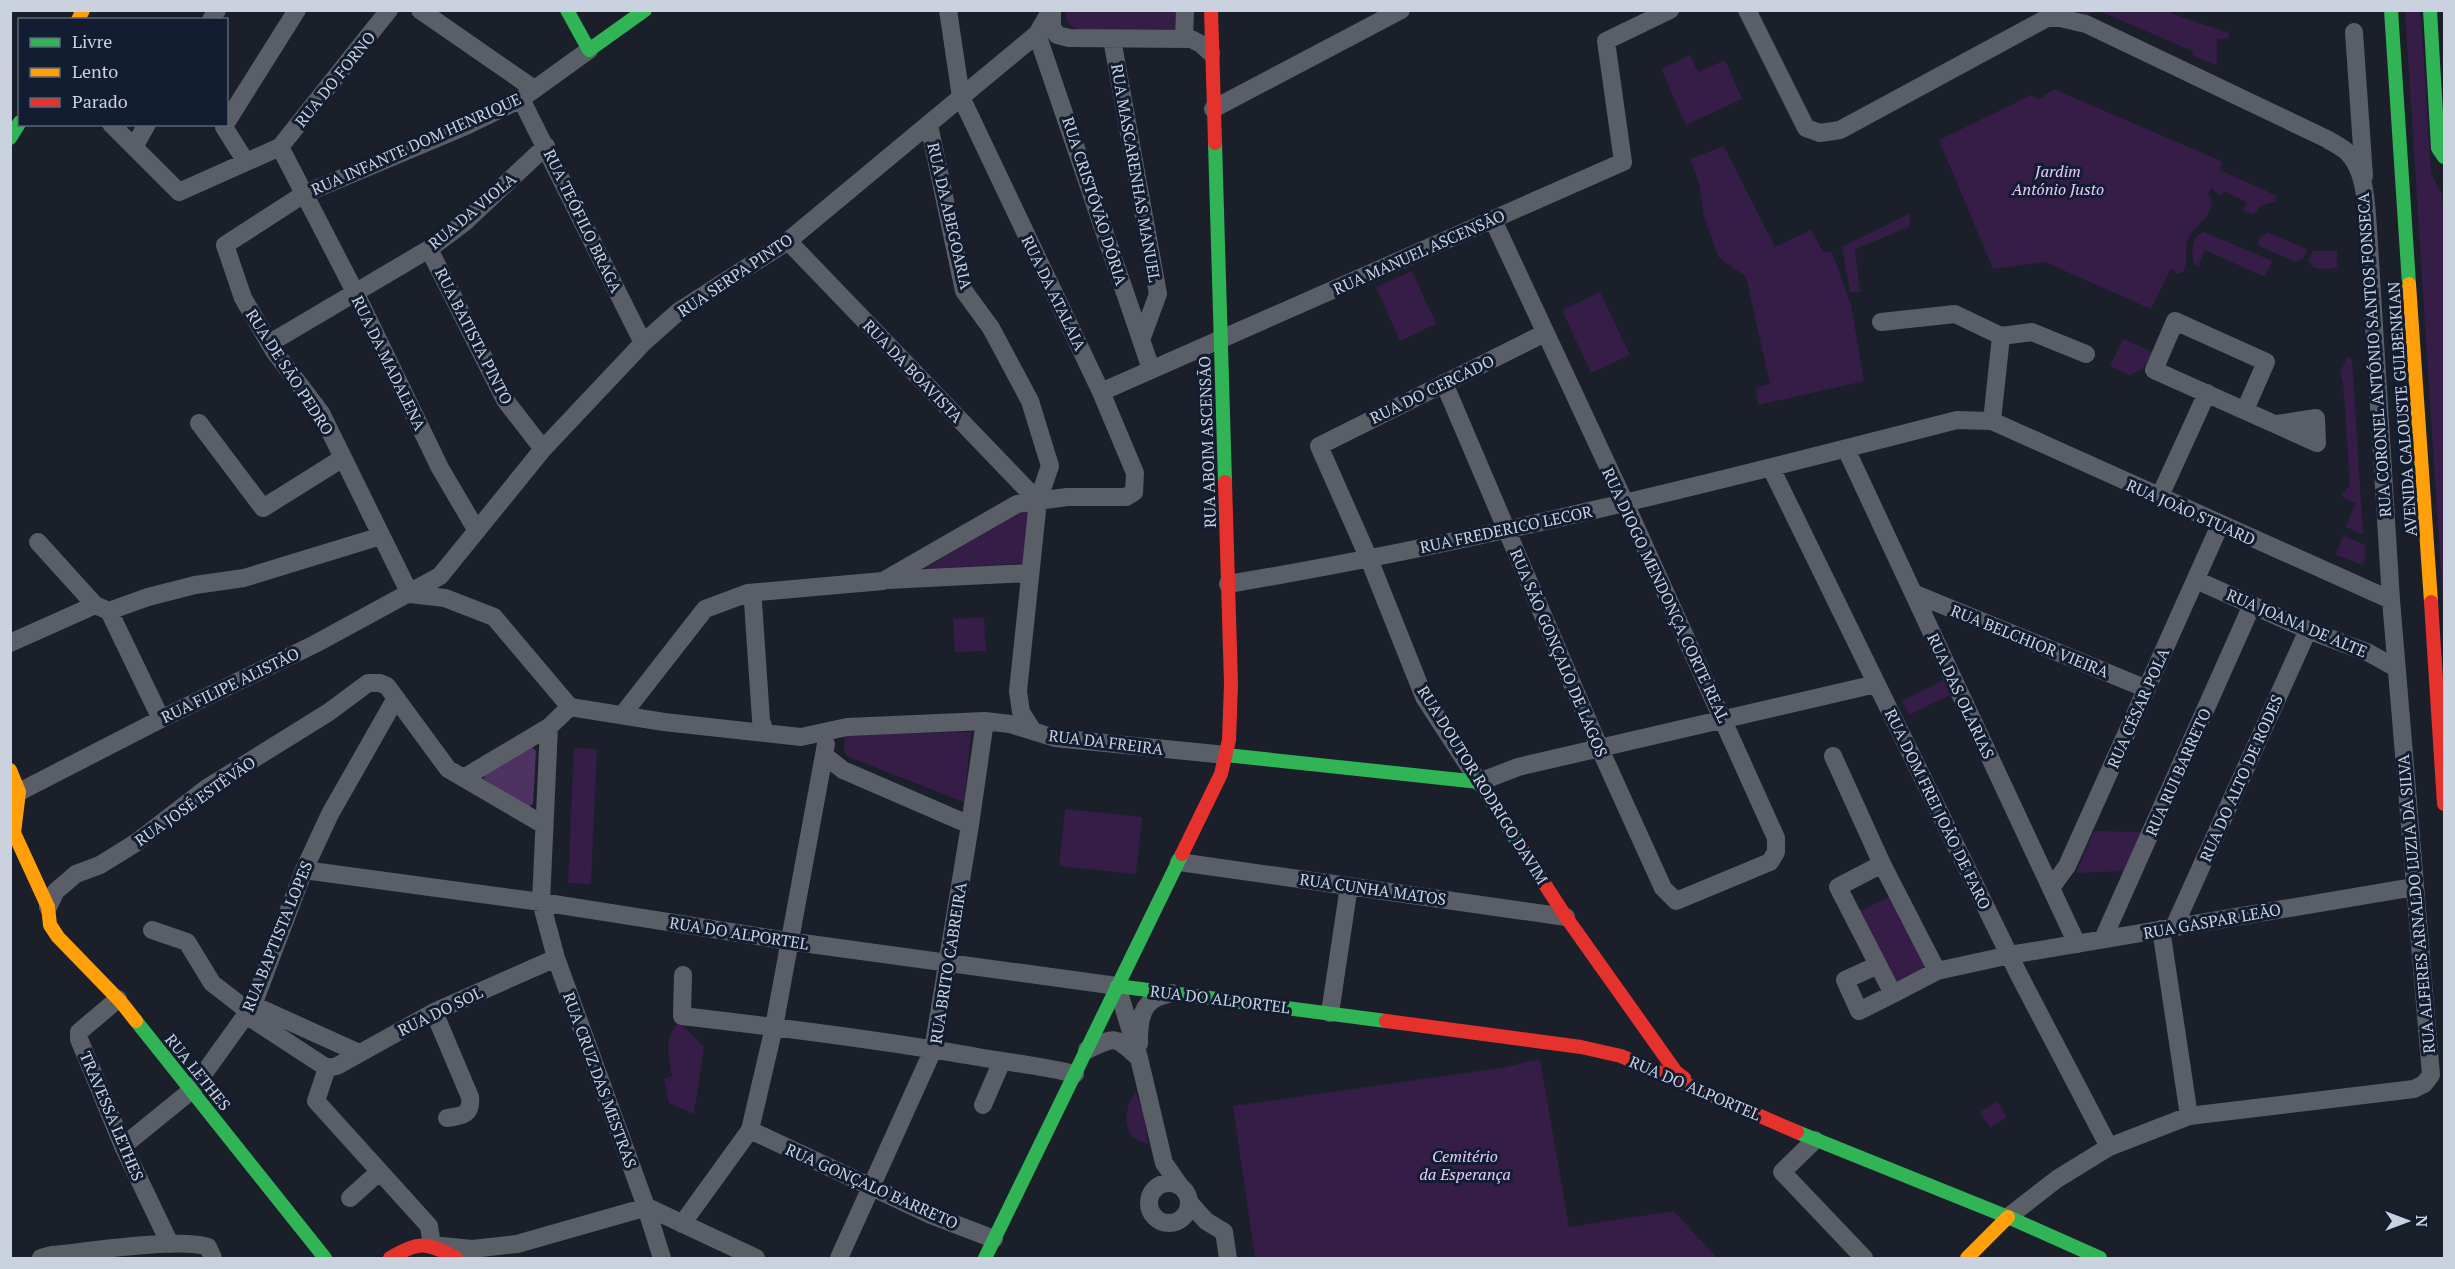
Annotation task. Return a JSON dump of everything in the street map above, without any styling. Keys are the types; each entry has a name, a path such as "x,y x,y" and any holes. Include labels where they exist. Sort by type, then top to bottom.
{"street":[{"path":"228,121 297,10"},
{"name":"RUA DO FORNO","path":"280,147 389,10"},
{"path":"420,10 527,94"},
{"path":"567,10 589,50"},
{"name":"RUA INFANTE DOM HENRIQUE","path":"225,245 265,217 304,194 466,126 527,94 645,10"},
{"name":"RUA DA ATALAIA","path":"948,10 961,97 1101,392 1135,473 1134,492 1126,497 1067,497 1038,501"},
{"path":"1037,34 1051,10"},
{"path":"1051,10 1052,27 1057,35 1069,38 1191,39 1211,53"},
{"path":"1184,39 1185,10"},
{"name":"RUA ABOIM ASCENSÃO","path":"985,1258 1221,774 1229,740 1231,684 1211,10"},
{"path":"1213,109 1401,10"},
{"name":"RUA MANUEL ASCENSÃO","path":"1101,392 1623,162 1606,41 1670,10"},
{"path":"1747,10 1806,128 1820,133 1840,130 2050,14 2086,24"},
{"path":"2069,10 2086,24"},
{"name":"AVENIDA CALOUSTE GULBENKIAN","path":"2391,10 2445,804"},
{"path":"2393,27 2396,10"},
{"path":"2430,10 2438,148 2445,157"},
{"path":"2443,10 2445,34"},
{"name":"RUA CORONEL ANTÓNIO SANTOS FONSECA","path":"2086,24 2327,139 2348,152 2358,170 2365,193 2391,600"},
{"path":"2354,32 2365,193"},
{"name":"RUA SERPA PINTO","path":"440,576 543,449 643,343 680,311 788,241 1037,34"},
{"name":"RUA CRISTÓVÃO DÓRIA","path":"1037,34 1150,369"},
{"path":"1045,53 1052,43 1069,38"},
{"name":"RUA MASCARENHAS MANUEL","path":"1113,39 1158,294 1141,340"},
{"name":"RUA TEÓFILO BRAGA","path":"527,94 546,146 643,343"},
{"path":"2327,139 2342,142 2352,135 2360,120"},
{"path":"10,138 18,125"},
{"name":"RUA DA ABEGOARIA","path":"929,125 964,291 991,328 1030,401 1050,466 1038,501 1018,691"},
{"path":"113,126 179,192 280,147"},
{"path":"134,147 146,126"},
{"path":"225,126 246,162"},
{"name":"RUA DA VIOLA","path":"270,343 429,249 465,222 546,146"},
{"name":"RUA DA MADALENA","path":"280,147 355,292 440,468 477,531"},
{"name":"RUA DIOGO MENDONÇA CORTE REAL","path":"1493,220 1625,503 1776,838 1776,852 1770,862 1676,901 1663,888"},
{"name":"RUA DA BOAVISTA","path":"788,241 1038,501"},
{"name":"RUA DE SÃO PEDRO","path":"225,245 243,298 270,343 321,413 410,594"},
{"name":"RUA BATISTA PINTO","path":"429,249 505,400 543,449"},
{"path":"1881,322 1955,314 2001,336 2032,333 2086,354"},
{"path":"2245,410 2266,362 2175,321 2154,370 2207,393 2245,410 2277,424"},
{"name":"RUA DO CERCADO","path":"1319,446 1545,333"},
{"path":"1992,421 2001,336"},
{"name":"RUA SÃO GONÇALO DE LAGOS","path":"1444,383 1600,749 1663,888"},
{"path":"2159,498 2207,393"},
{"name":"RUA FREDERICO LECOR","path":"1228,584 1369,560 1625,503 1957,420 1992,421"},
{"name":"RUA JOÃO STUARD","path":"1992,421 2159,498 2391,600"},
{"path":"199,423 263,508 343,458"},
{"name":"RUA DOUTOR RODRIGO DAVIM","path":"1319,446 1369,560 1424,697 1566,917 1676,1072 1702,1090"},
{"name":"RUA DAS OLARIAS","path":"1846,449 2077,944"},
{"name":"RUA DOM FREI JOÃO DE FARO","path":"1771,468 2010,955 2109,1147"},
{"path":"883,581 1017,504 1038,501"},
{"name":"RUA CÉSAR POLA","path":"2051,888 2067,866 2220,525"},
{"path":"12,639 102,608 195,585 244,578 381,536"},
{"path":"38,542 102,608 161,719"},
{"path":"623,714 705,609 748,593 883,581 1030,573"},
{"name":"RUA FILIPE ALISTÃO","path":"19,792 315,644 440,576"},
{"name":"RUA JOANA DE ALTE","path":"2196,580 2308,630 2369,653 2396,668"},
{"path":"748,593 753,602 762,720 765,733"},
{"name":"RUA BELCHIOR VIEIRA","path":"1913,593 2147,689"},
{"path":"410,594 446,598 495,617 570,707 549,726 465,777"},
{"name":"RUA ALFERES ARNALDO LUZIA DA SILVA","path":"2008,1217 2057,1179 2109,1147 2189,1116 2414,1089 2424,1084 2431,1075 2391,600"},
{"name":"RUA RUI BARRETO","path":"2103,939 2252,605"},
{"name":"RUA DO ALTO DE RODES","path":"2168,928 2308,630"},
{"path":"2433,637 2445,659"},
{"name":"RUA JOSÉ ESTÊVÃO","path":"48,907 56,891 76,874 100,865 137,842 207,788 329,712 368,683 380,683 387,686 396,699"},
{"path":"1226,755 1479,782 1518,767 1876,684"},
{"path":"985,721 1005,709 1018,691"},
{"path":"1018,691 1021,712 1033,731"},
{"path":"396,699 448,769 544,825"},
{"name":"RUA BAPTISTA LOPES","path":"123,1146 192,1090 249,1010 304,870 330,814 396,699"},
{"name":"RUA DA FREIRA","path":"570,707 664,722 801,737 848,726 985,721 1010,724 1055,738 1226,755"},
{"name":"RUA BRITO CABREIRA","path":"839,1258 933,1050 985,721"},
{"name":"RUA CRUZ DAS MESTRAS","path":"549,726 541,902 556,958 647,1207 662,1258"},
{"path":"682,1224 750,1130 774,1026 824,754 827,740 833,730"},
{"path":"824,754 843,770 970,825"},
{"path":"1833,756 1882,864 1937,971"},
{"path":"10,770 19,792"},
{"name":"RUA LETHES","path":"19,792 14,833 48,907 50,925 57,937 118,999 325,1258"},
{"name":"RUA CUNHA MATOS","path":"1179,862 1566,917"},
{"path":"1882,864 1838,887 1893,994"},
{"name":"RUA DO ALPORTEL","path":"304,870 541,902 948,964 1581,1047 1621,1056 1815,1140 2008,1217 2100,1258"},
{"path":"1330,1013 1349,886"},
{"name":"RUA GASPAR LEÃO","path":"1878,964 1845,980 1859,1011 1937,971 2010,955 2414,888"},
{"path":"2168,928 2189,1116"},
{"path":"152,930 187,942 212,983 327,1068 316,1101 429,1226 432,1245"},
{"name":"RUA DO SOL","path":"327,1068 337,1066 434,1012 556,958"},
{"path":"682,975 682,1016 774,1026 1050,1068 1075,1074"},
{"path":"1117,986 1139,1058 1164,1163 1188,1195 1190,1202 1206,1221 1224,1232 1228,1258"},
{"path":"1139,1058 1139,1027 1143,1013 1153,1000 1172,993"},
{"name":"TRAVESSA LETHES","path":"118,999 80,1032 80,1039 123,1146 170,1244"},
{"path":"249,1010 359,1053"},
{"path":"434,1012 470,1097 471,1106 468,1112 447,1118"},
{"path":"1621,1056 1637,1046 1642,1034 1642,1023"},
{"path":"1087,1050 1110,1039 1120,1041 1139,1058"},
{"path":"982,1105 1002,1061"},
{"name":"RUA GONÇALO BARRETO","path":"750,1130 938,1218 994,1239"},
{"path":"1815,1140 1782,1172 1864,1258"},
{"path":"1164,1163 1150,1197 1150,1208 1154,1216 1161,1221 1173,1223 1206,1221"},
{"path":"350,1198 379,1172"},
{"path":"1150,1197 1156,1188 1163,1184 1172,1183 1180,1186"},
{"path":"1173,1223 1182,1219 1188,1211 1190,1202"},
{"path":"390,1258 410,1247 432,1245 493,1253 523,1242 647,1207 756,1258"},
{"path":"1967,1258 2008,1217"},
{"path":"41,1258 170,1244 200,1244 210,1253"},
{"path":"432,1245 456,1258"}],"green space":[{"path":"1066,11 1175,11 1179,15 1175,30 1088,32 1074,28 1067,21"},
{"path":"2080,11 2099,11 2085,15"},
{"path":"2099,11 2174,11 2170,13 2229,33 2229,38 2217,39 2217,66 2194,56 2190,50"},
{"path":"2405,11 2419,11 2421,18 2431,173 2442,194 2444,226 2444,621"},
{"path":"1690,55 1698,72 1725,60 1742,99 1686,125 1661,69"},
{"name":"Jardim António Justo","path":"2054,89 2223,162 2220,170 2277,196 2275,202 2262,205 2254,215 2243,210 2247,202 2223,191 2220,196 2211,187 2208,194 2211,200 2209,212 2192,232 2187,242 2185,268 2182,273 2177,274 2171,268 2151,309 2045,262 1993,269 1939,140 2031,95 2038,100"},
{"path":"1724,146 1775,247 1811,230 1823,252 1832,252 1851,305 1864,381 1758,405 1756,388 1770,384 1746,277 1719,258 1704,217 1699,183 1690,159"},
{"path":"1911,213 1909,227 1855,249 1860,292 1850,292 1842,247"},
{"path":"2204,232 2272,261 2265,277 2205,250 2198,267 2193,262 2193,244 2197,236"},
{"path":"2267,232 2307,249 2304,256 2295,262 2257,245 2260,238"},
{"path":"2313,251 2337,251 2337,267 2314,268 2308,260"},
{"path":"1412,271 1436,324 1400,341 1376,287"},
{"path":"1600,292 1630,355 1591,373 1562,310"},
{"path":"2123,339 2153,352 2144,366 2129,375 2110,366"},
{"path":"2347,357 2352,359 2363,535 2346,527 2355,503 2341,496 2350,485 2343,381 2340,373"},
{"path":"1028,512 1023,563 922,570 1018,513"},
{"path":"2343,535 2365,545 2365,559 2362,565 2336,555"},
{"path":"984,617 986,651 955,652 953,619"},
{"path":"1945,679 1952,694 1909,715 1902,701"},
{"path":"971,732 964,802 846,756 844,750 845,735"},
{"path":"574,748 597,749 591,884 568,883"},
{"path":"1065,809 1142,817 1136,874 1059,866"},
{"path":"2094,831 2142,832 2124,871 2076,873"},
{"path":"1894,894 1932,969 1895,988 1857,913"},
{"path":"679,1022 704,1047 694,1114 669,1103 664,1079 672,1076 669,1040"},
{"name":"Cemitério da Esperança","path":"1540,1059 1569,1227 1674,1211 1717,1258 1255,1258 1233,1106 1500,1068"},
{"path":"1136,1092 1144,1117 1148,1144 1134,1138 1128,1127 1128,1108"},
{"path":"1997,1101 2007,1117 1990,1128 1980,1112"}],"shaded area":[{"path":"528,744 536,751 533,804 526,808 484,779 486,768"}],"traffic: fast":[{"path":"567,10 589,50 645,10"},
{"path":"2391,10 2409,284"},
{"path":"2430,10 2438,148 2444,157"},
{"path":"10,138 18,125"},
{"path":"1215,143 1225,482"},
{"path":"1226,755 1479,782 1520,846"},
{"path":"985,1258 1182,854"},
{"path":"1117,986 1386,1021"},
{"path":"136,1021 325,1258"},
{"path":"1797,1132 2008,1217 2100,1258"}],"traffic: slow":[{"path":"79,18 83,10"},
{"path":"2409,284 2431,602"},
{"path":"10,770 19,792 14,833 48,907 50,925 58,937 121,1002 136,1021"},
{"path":"1967,1258 2008,1217"}],"traffic: jam":[{"path":"1211,10 1215,143"},
{"path":"1182,854 1221,774 1229,740 1231,684 1225,482"},
{"path":"2431,602 2444,804"},
{"path":"1520,846 1566,917 1676,1072 1684,1078"},
{"path":"1386,1021 1581,1047 1621,1056 1797,1132"},
{"path":"390,1258 416,1246 430,1246 456,1258"}]}
